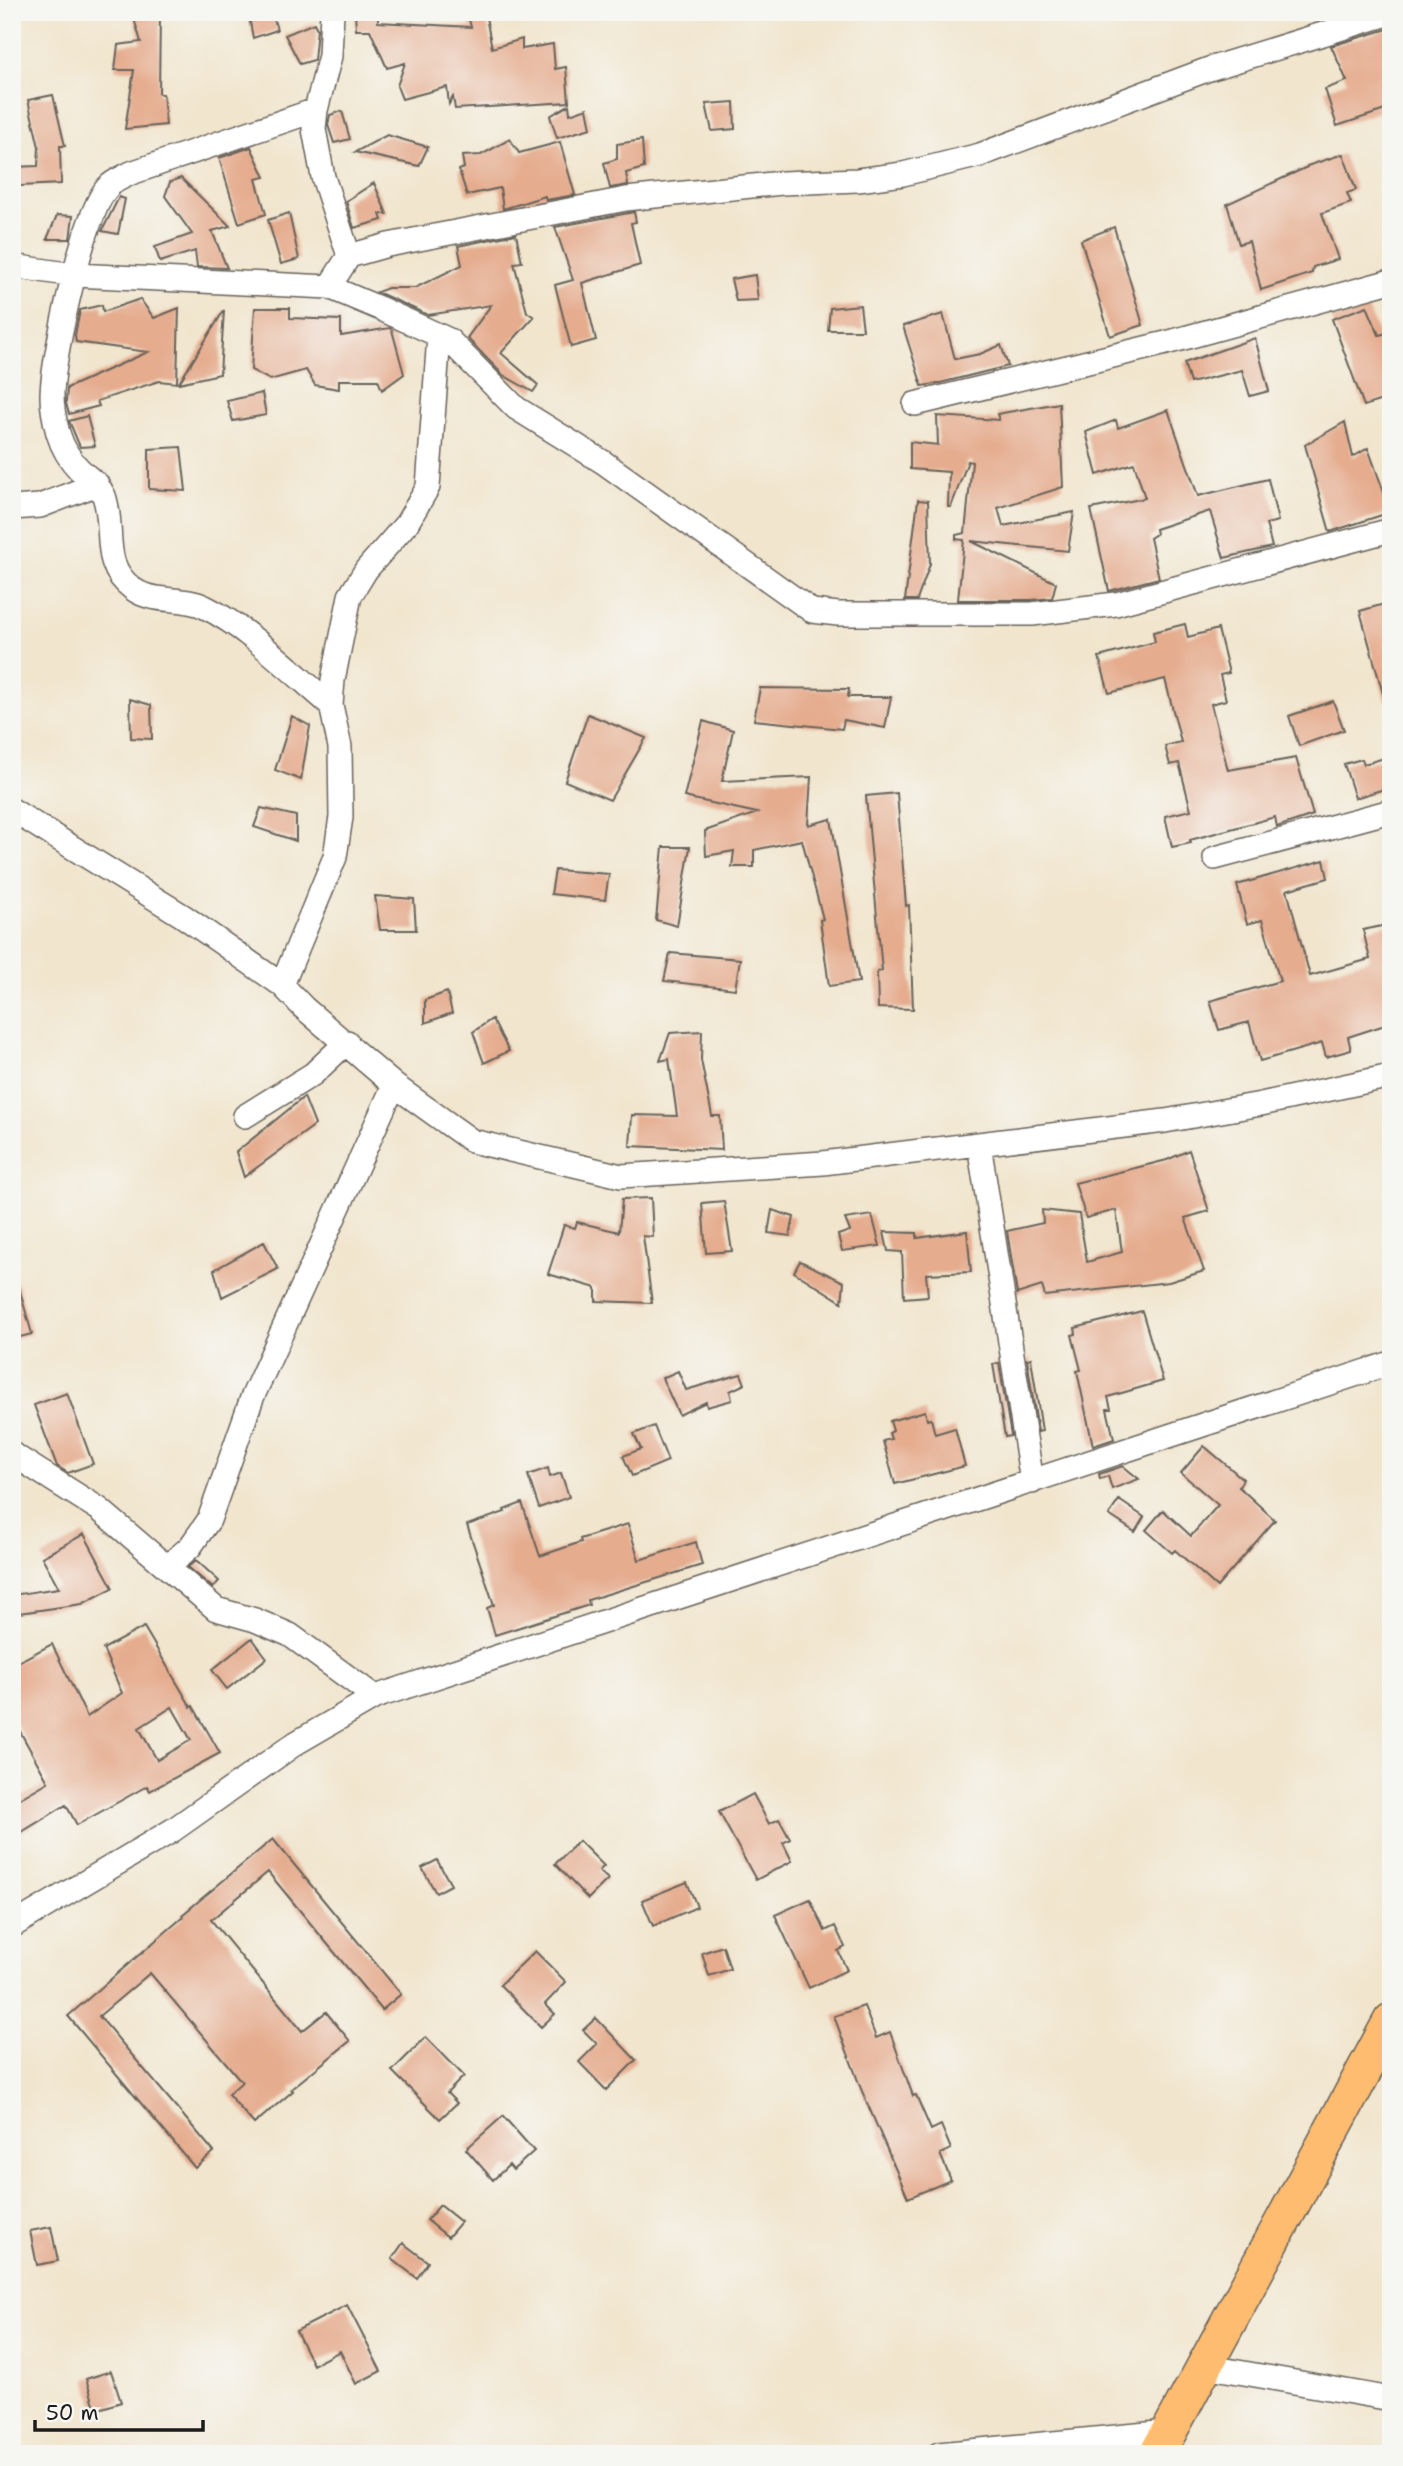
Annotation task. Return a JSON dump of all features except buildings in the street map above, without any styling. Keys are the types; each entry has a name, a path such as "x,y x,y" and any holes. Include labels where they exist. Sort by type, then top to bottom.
{"main road":[{"path":"1163,2443 1391,2021"}],"street":[{"path":"332,12 330,56 316,110 314,129 323,177 349,256"},
{"path":"329,288 349,256 388,245 626,199 782,183 858,180 903,174 980,155 1209,69 1391,13"},
{"path":"316,110 131,173 108,186 95,208 74,275 53,372 52,398 58,433 69,458 97,484 104,498 116,572 134,591 159,599 203,606 245,633 331,705"},
{"path":"12,266 74,275 329,288 449,340 516,408 603,462 812,611 838,614 1032,614 1116,604 1391,530"},
{"path":"915,404 1166,343 1391,281"},
{"path":"282,985 335,857 341,817 340,747 331,705 333,680 350,596 366,570 407,523 428,487 439,336"},
{"path":"12,509 40,506 97,484"},
{"path":"12,810 183,916 282,985 304,1008 394,1084 472,1141 621,1176 822,1163 1165,1121 1391,1076"},
{"path":"1215,858 1391,811"},
{"path":"246,1116 313,1074 347,1042"},
{"path":"167,1567 190,1547 209,1520 252,1398 394,1084"},
{"path":"979,1144 1031,1482"},
{"path":"12,1926 173,1830 296,1743 375,1697 1391,1363"},
{"path":"12,1454 99,1509 216,1609 255,1620 289,1635 375,1697"},
{"path":"1204,2365 1391,2399"},
{"path":"939,2454 1163,2443"}]}
